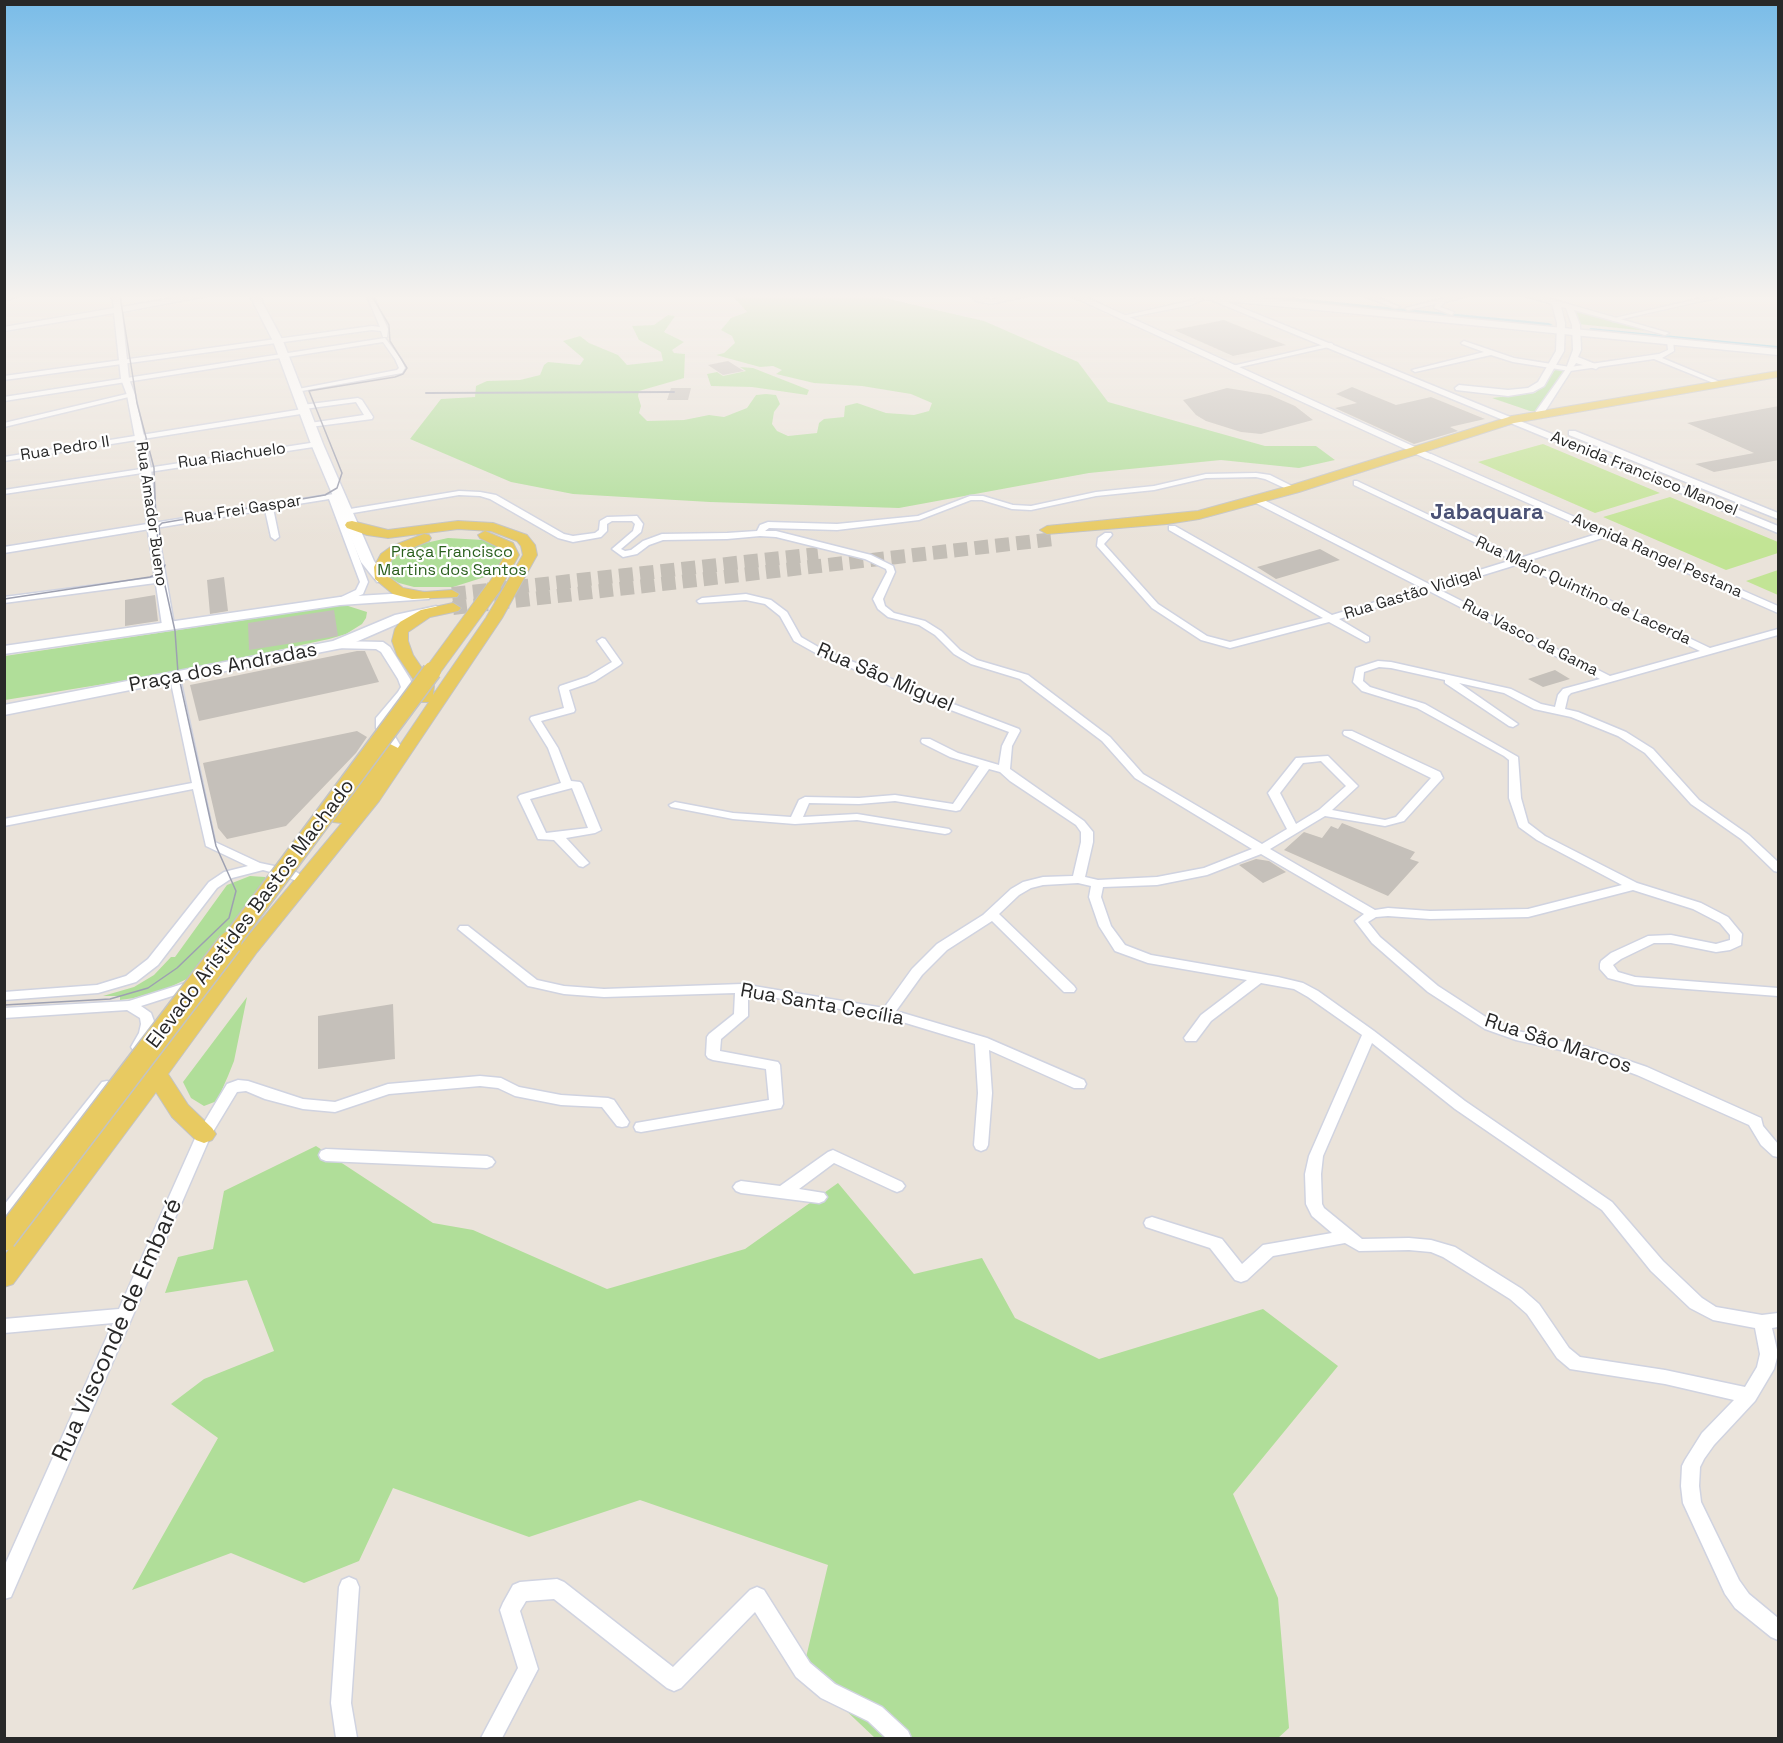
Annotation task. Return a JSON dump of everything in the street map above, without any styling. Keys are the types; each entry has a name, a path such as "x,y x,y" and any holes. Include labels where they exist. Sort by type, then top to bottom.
{"main road":[{"path":"291,377 336,496 349,518 368,562 382,579 398,591 453,601 410,622 400,632 400,641 405,655 426,686 428,693 318,847 304,878"},
{"name":"Avenida Rangel Pestana","path":"1254,377 1431,456"},
{"path":"1759,377 1586,406 1530,420 1415,449 1294,489 1254,510 1172,528 1108,535 1051,535 1219,511 1254,510 1276,509 1357,483 1530,420 1779,380"},
{"path":"1551,397 1586,406"},
{"path":"349,518 372,532 388,534 458,525 505,530 522,538 530,550 529,559 503,587"},
{"path":"4,1276 230,972 304,878 373,797 494,618 511,560 511,550 495,538 469,533 423,538 397,549 383,562 382,579"},
{"name":"Elevado Aristides Bastos Machado","path":"4,1239 503,587"},
{"path":"4,650 333,602 424,596"},
{"path":"333,602 356,605 370,610 374,619 361,636"},
{"name":"Praça dos Andradas","path":"4,710 337,645 405,616 436,610"},
{"path":"156,1074 180,1111 204,1134"}],"street":[{"path":"4,399 136,377"},
{"path":"296,390 380,377"},
{"name":"Avenida Francisco Manoel","path":"1421,377 1497,403"},
{"path":"1451,388 1484,392 1519,392 1541,384 1546,377"},
{"path":"1530,420 1551,397 1564,377"},
{"path":"1702,377 1718,384"},
{"name":"Rua Amador Bueno","path":"125,379 131,395 146,469 152,525 168,625"},
{"name":"Avenida Francisco Manoel","path":"1451,388 1530,420 1779,530"},
{"path":"4,425 131,395"},
{"name":"Rua Pedro II","path":"4,459 358,400 369,417 310,425"},
{"name":"Avenida Francisco Manoel","path":"1565,430 1779,516"},
{"name":"Rua Riachuelo","path":"4,492 317,444"},
{"name":"Avenida Rangel Pestana","path":"1431,456 1779,610"},
{"path":"760,533 763,527 768,525 837,526 919,518 970,498 983,498 1012,507 1031,508 1096,494 1154,488 1206,476 1256,475 1267,477 1294,489"},
{"path":"1674,485 1689,481"},
{"name":"Rua Major Quintino de Lacerda","path":"1357,483 1711,652"},
{"path":"349,518 459,493 489,496 561,536 573,539 598,535 603,531 603,523 608,520 633,518 638,523 639,529 617,547 616,550 622,554 634,552 646,543 662,537 760,533 776,534 868,557 890,568 891,572 879,599 881,607 891,615 922,623 938,633 957,652 974,662 1024,677 1106,739 1146,781 1373,914 1388,912 1430,915 1528,913 1544,911 1632,886"},
{"path":"333,602 360,592 364,582 336,496"},
{"name":"Rua Frei Gaspar","path":"4,550 336,496"},
{"path":"268,506 274,537"},
{"name":"Rua Vasco da Gama","path":"1276,509 1609,678"},
{"path":"1172,528 1366,639"},
{"name":"Rua Gastão Vidigal","path":"1108,535 1101,540 1100,544 1155,606 1185,627 1219,644 1240,644 1330,620 1606,534"},
{"path":"4,600 160,580"},
{"name":"Rua São Miguel","path":"702,601 746,597 768,602 784,614 797,639 824,654 868,671 902,688 1015,731 1007,746 1004,770"},
{"path":"1560,710 1563,695 1567,691 1779,632"},
{"path":"567,785 551,745 535,719 570,710 564,688 591,680 617,663 602,641"},
{"path":"337,645 379,645 386,650 404,679 406,687 404,693 382,718 382,728 393,745"},
{"path":"1779,868 1745,837 1695,802 1649,751 1622,735 1560,710 1538,707 1507,691 1378,664 1359,670 1358,682 1365,689 1421,706 1514,759 1515,798 1523,825 1541,838 1632,886 1682,901 1724,920 1736,934 1736,942 1716,948 1671,939 1652,939 1622,953 1606,964 1607,969 1613,975 1635,981 1779,992"},
{"path":"175,678 210,844 257,866 276,868 304,878"},
{"path":"1445,679 1513,724"},
{"path":"1323,812 1385,823 1400,819 1437,778 1436,774 1348,733"},
{"path":"926,741 954,755 1004,770 1080,823 1087,832 1087,842 1078,879"},
{"path":"887,1013 917,972 942,947 992,914 1015,892 1027,885 1043,881 1078,879 1098,884 1157,881 1207,872 1262,849 1323,812 1352,786 1324,758 1300,760 1274,793 1293,829"},
{"path":"795,821 805,800 860,801 895,798 956,808 985,766"},
{"path":"576,784 595,830 557,836 542,837 524,797 576,784"},
{"path":"4,823 198,785"},
{"path":"675,805 733,816 795,821 857,817 945,831"},
{"path":"557,836 583,863"},
{"path":"4,996 98,989 121,983 148,967 219,880 257,866"},
{"path":"1098,884 1095,897 1105,926 1120,948 1148,960 1260,977 1298,986 1369,1034 1460,1105 1606,1206 1623,1222 1657,1266 1696,1304 1713,1313 1770,1321 1769,1354 1765,1369 1749,1396 1708,1439 1698,1453 1691,1466 1690,1486 1692,1503 1732,1587 1742,1601 1779,1629"},
{"path":"992,914 1069,989"},
{"name":"Rua São Marcos","path":"1373,914 1361,921 1376,940 1433,988 1490,1026 1516,1035 1594,1053 1642,1071 1756,1122 1756,1127 1766,1141 1779,1152"},
{"name":"Rua Santa Cecília","path":"464,928 533,983 564,990 644,993 742,988 887,1013 982,1041 1080,1084"},
{"path":"4,1013 130,1005 230,972"},
{"path":"1191,1038 1206,1018 1260,977"},
{"path":"641,1127 776,1104 773,1065 712,1055 714,1037 741,1016 742,988"},
{"path":"4,1217 146,1033 148,1024 146,1016 130,1005"},
{"path":"1352,1241 1318,1212 1314,1204 1313,1174 1316,1156 1369,1034"},
{"path":"981,1145 985,1093 982,1041"},
{"name":"Rua Visconde de Embaré","path":"4,1590 204,1134 231,1088 238,1085 248,1086 303,1104 335,1107 388,1089 480,1081 501,1083 515,1091 561,1100 603,1102 609,1104 622,1122"},
{"path":"326,1155 487,1162"},
{"path":"783,1192 833,1156 897,1186"},
{"path":"741,1187 819,1197"},
{"path":"1152,1223 1216,1243 1241,1275 1269,1250 1352,1241 1431,1246 1449,1252 1516,1294 1533,1309 1563,1353 1576,1364 1665,1377 1749,1396"},
{"path":"4,1326 124,1315"},
{"path":"346,1738 341,1702 349,1587"},
{"path":"491,1738 528,1669 510,1610 520,1592 557,1589 674,1681 757,1597 803,1670 828,1691 875,1714 901,1738"}],"green space":[{"path":"531,377 684,377 639,391 641,406 639,413 647,421 684,420 709,415 724,417 747,408 756,395 776,395 780,404 774,412 772,424 777,431 788,436 817,433 819,423 824,419 844,417 845,406 857,403 886,413 914,415 929,411 932,403 911,394 862,386 814,383 790,377 1090,377 1108,402 1265,446 1316,446 1335,460 1299,468 1221,460 1089,473 899,508 710,502 573,494 511,482 410,439 441,399 475,397 476,386 487,381"},
{"path":"708,377 777,377 809,390 807,395 752,387 711,386"},
{"path":"1549,377 1560,377 1536,411 1492,398 1535,393"},
{"path":"1543,444 1660,493 1595,513 1478,462"},
{"path":"1670,497 1778,542 1778,553 1726,570 1603,517"},
{"name":"Praça Francisco Martins dos Santos","path":"448,538 483,540 496,545 503,552 505,560 488,576 453,587 414,587 399,583 389,577 386,569 389,560 398,552 412,546"},
{"path":"1778,570 1778,595 1746,581"},
{"path":"345,605 367,612 366,618 362,624 346,634 329,639 172,673 5,700 5,656"},
{"path":"250,876 265,877 267,880 191,977 168,988 134,998 120,1000 120,996 103,996 134,987 154,975 171,957 175,957 227,885"},
{"path":"247,997 234,1061 217,1101 204,1106 191,1098 183,1082"},
{"path":"316,1146 433,1223 473,1230 607,1289 745,1249 838,1183 914,1274 982,1258 1015,1318 1099,1359 1263,1309 1338,1366 1233,1494 1278,1598 1289,1728 1278,1738 875,1738 803,1670 828,1565 640,1500 529,1537 393,1488 359,1561 304,1583 231,1553 132,1590 218,1438 171,1404 204,1379 274,1351 247,1280 165,1293 178,1257 213,1249 224,1191"}],"building":[{"path":"1352,387 1396,405 1431,397 1485,419 1450,427 1458,431 1414,444 1335,408 1357,403 1336,394"},
{"path":"671,388 691,388 688,400 667,400"},
{"path":"1227,388 1270,395 1295,406 1313,420 1261,434 1241,432 1206,421 1196,415 1183,400"},
{"path":"1779,406 1779,460 1714,472 1695,464 1754,453 1687,423"},
{"path":"1320,549 1340,560 1276,579 1257,567"},
{"path":"224,577 228,611 210,614 207,580"},
{"path":"155,595 158,621 125,626 125,600"},
{"path":"334,610 338,636 249,650 248,623"},
{"path":"365,651 379,682 199,721 190,685"},
{"path":"1555,670 1570,679 1543,687 1528,679"},
{"path":"357,731 367,737 356,753 286,826 227,839 218,828 203,763"},
{"path":"1342,823 1415,852 1410,859 1419,862 1388,896 1284,850 1304,832 1322,838 1331,826 1338,829"},
{"path":"1256,859 1269,861 1286,872 1263,883 1239,865"},
{"path":"393,1004 395,1059 318,1069 318,1016"}],"tunnel":[{"path":"453,608 1054,539"},
{"path":"452,594 818,554"}],"tram line":[{"path":"133,377 137,403 154,468 156,524 162,572"},
{"path":"160,536 159,526 162,523 325,495 337,488 342,473 309,391 393,377"},
{"path":"162,572 165,565"},
{"path":"4,599 150,577 162,572"},
{"path":"4,1005 110,999 148,988 177,968 229,918 236,891 216,846 178,673 175,631 162,572"}],"railway":[{"path":"426,393 674,392"}],"district":[{"name":"Jabaquara","path":"1487,513"}]}
